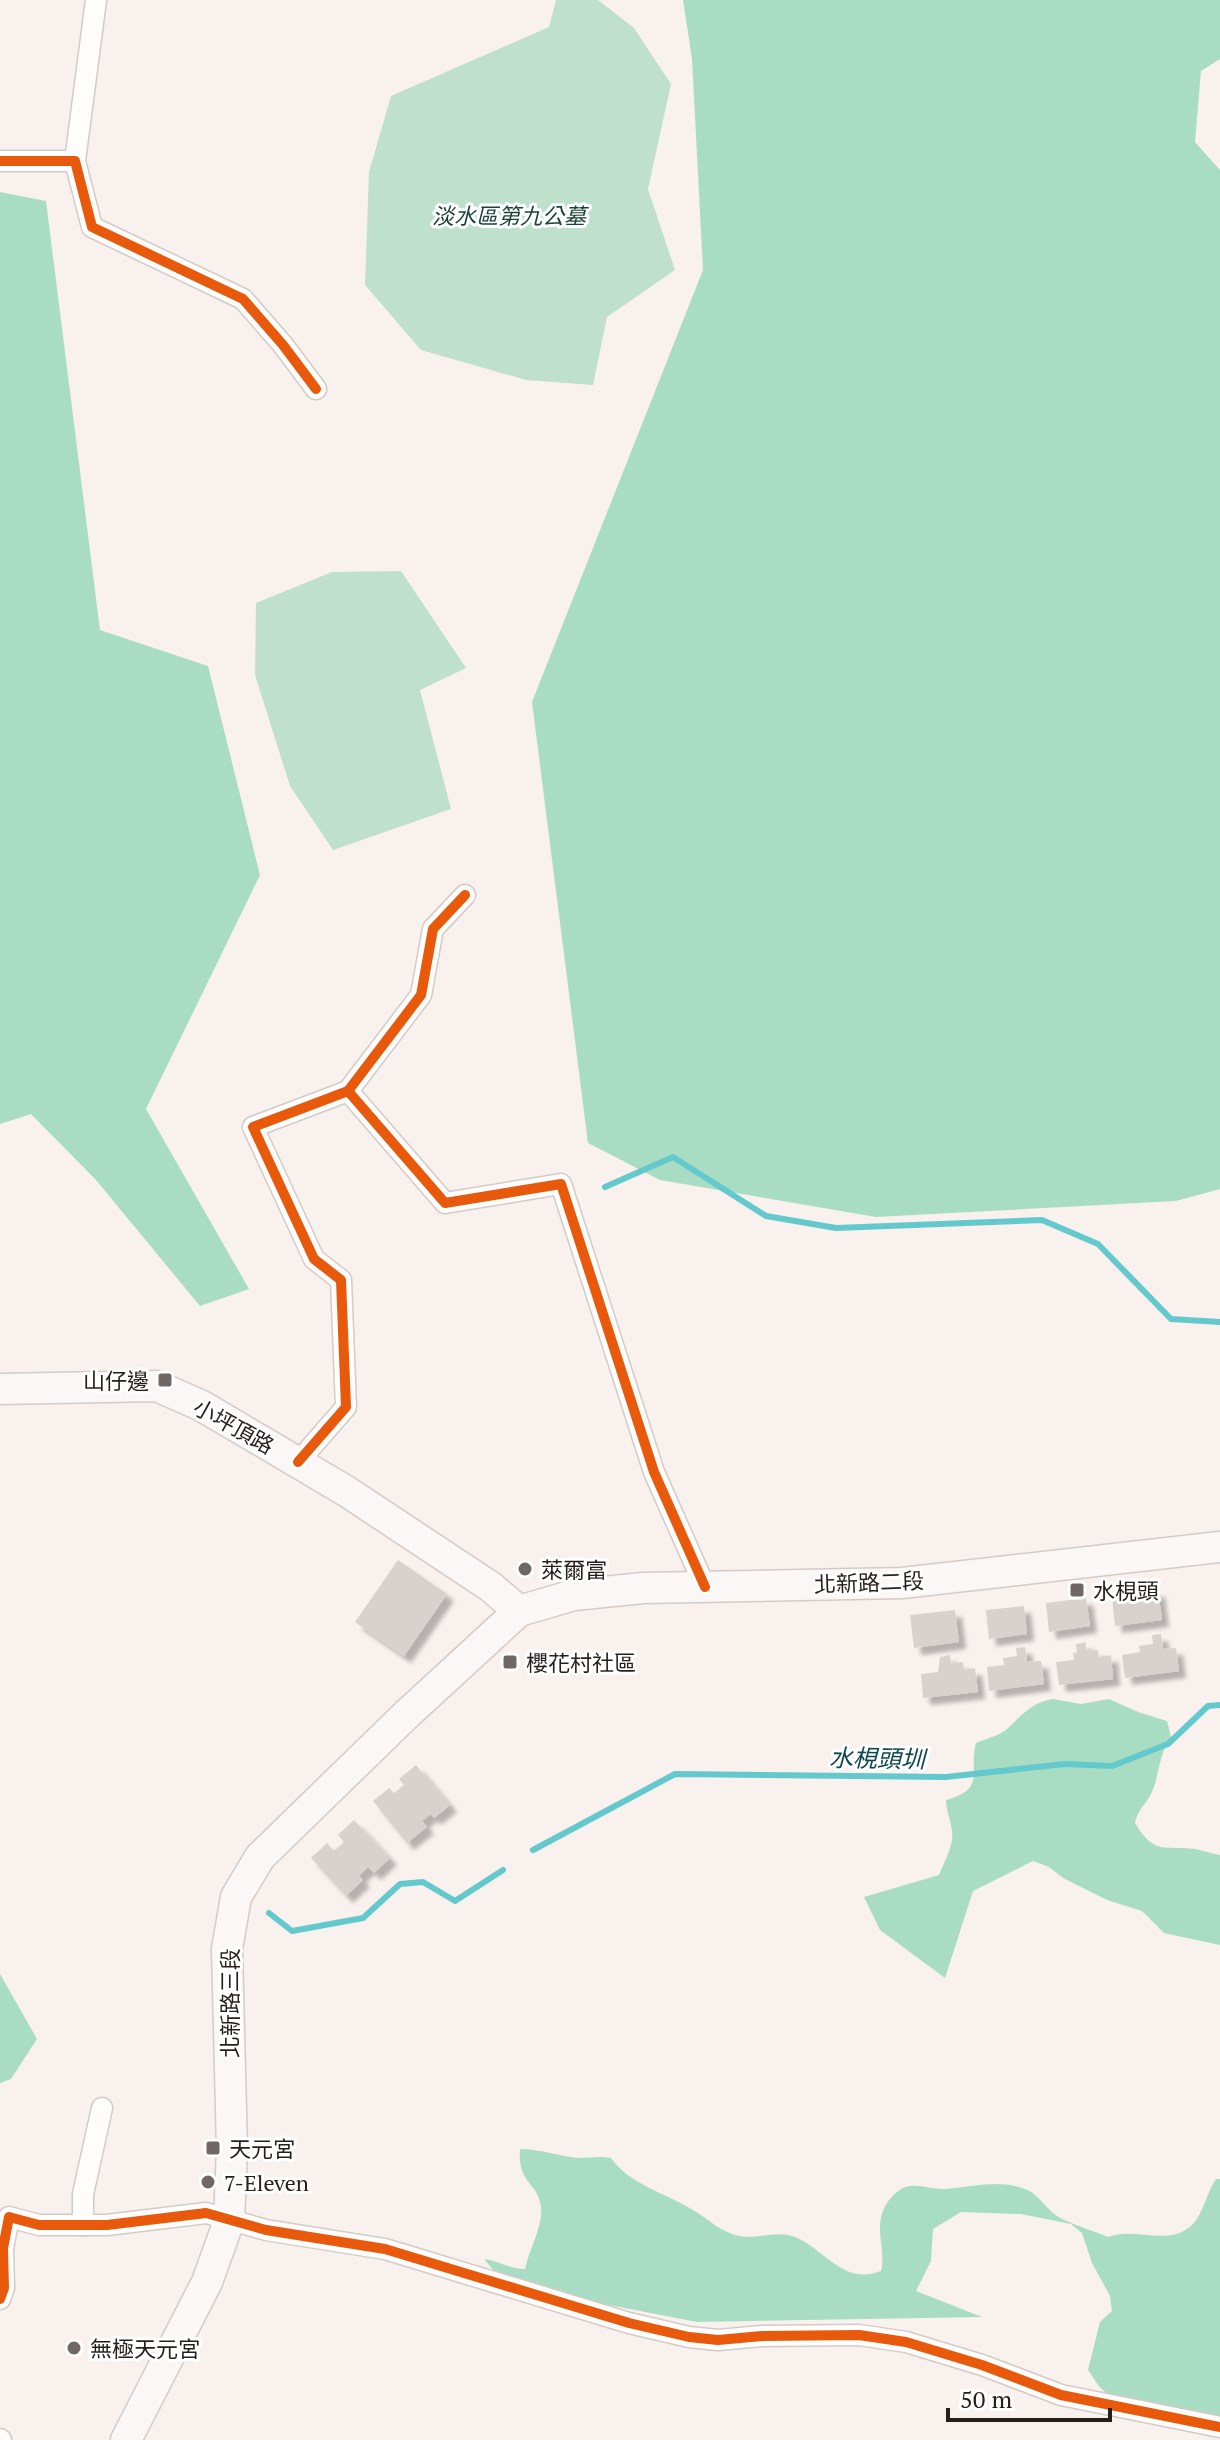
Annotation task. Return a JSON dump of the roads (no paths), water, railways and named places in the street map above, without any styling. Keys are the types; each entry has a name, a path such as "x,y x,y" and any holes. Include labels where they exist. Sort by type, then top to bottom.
{"main road":[{"name":"小坪頂路","path":"0,1389 157,1386 202,1406 346,1491 491,1587 519,1611"},
{"name":"北新路二段","path":"519,1611 574,1595 643,1588 902,1583 1220,1547"},
{"name":"北新路三段","path":"126,2440 207,2282 229,2221 232,2150 227,1949 236,1897 260,1857 406,1715 519,1611"}],"street":[{"path":"96,0 75,161 92,227 243,299 316,389"},
{"path":"0,161 75,161"},
{"path":"298,1462 346,1407 341,1280 314,1259 253,1127 348,1091 421,995 433,929 465,895"},
{"path":"348,1091 445,1203 561,1184 654,1472 705,1587"},
{"path":"83,2225 83,2194 102,2108"},
{"path":"0,2299 4,2288 3,2248 9,2217 39,2225 83,2225 130,2224 206,2213 266,2230 385,2249 629,2323 689,2337 718,2340 812,2334 859,2335 906,2342 982,2365 1061,2395 1220,2427"}],"waterway":[{"path":"605,1187 673,1157 766,1216 836,1228 1042,1220 1098,1244 1171,1319 1220,1322"},
{"name":"水梘頭圳","path":"533,1850 675,1774 946,1777 1065,1764 1112,1766 1168,1744 1208,1706 1220,1705"},
{"name":"水梘頭圳","path":"269,1913 292,1931 363,1918 400,1884 423,1882 455,1901 503,1870"}],"place":[{"name":"山仔邊","path":"165,1380"},
{"name":"萊爾富","path":"525,1569"},
{"name":"水梘頭","path":"1077,1590"},
{"name":"櫻花村社區","path":"510,1662"},
{"name":"天元宮","path":"213,2148"},
{"name":"7-Eleven","path":"208,2182"},
{"name":"無極天元宮","path":"74,2348"}],"park label":[{"name":"淡水區第九公墓","path":"509,215"}]}
